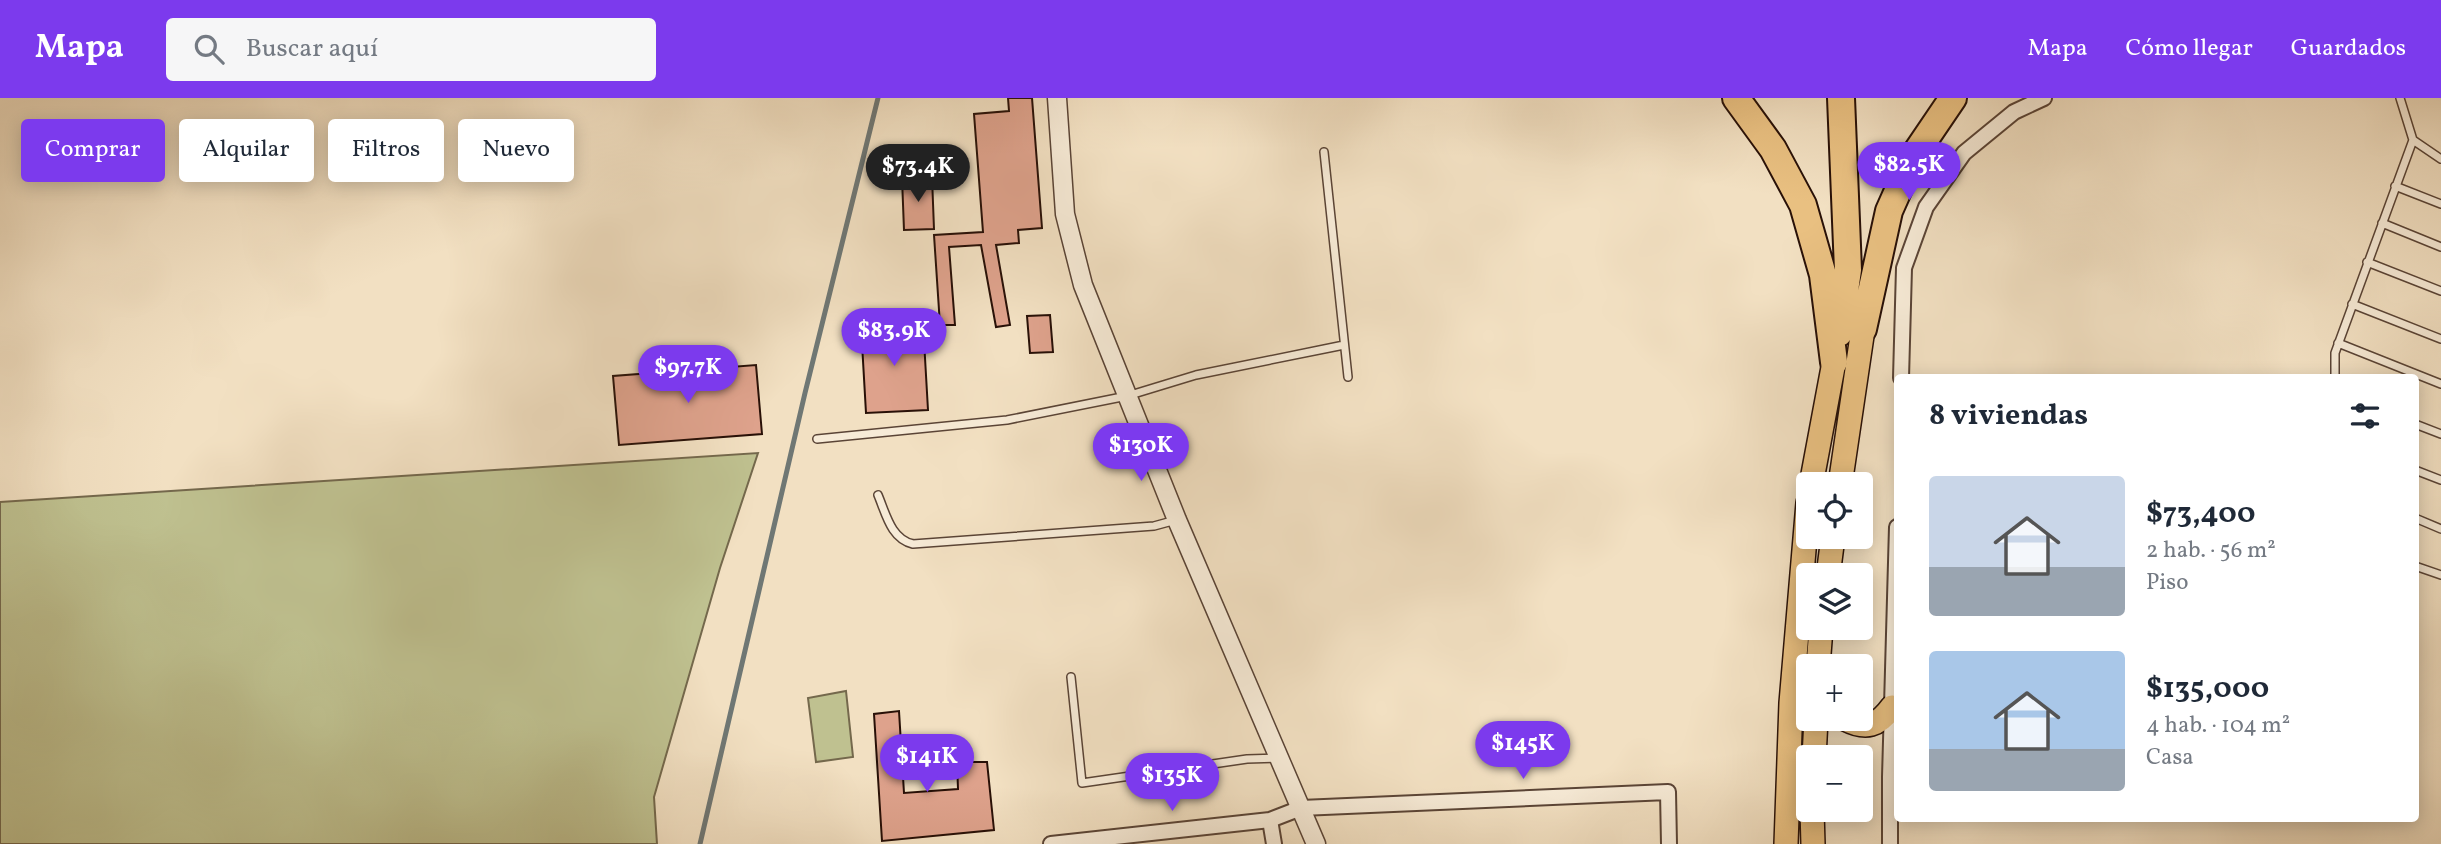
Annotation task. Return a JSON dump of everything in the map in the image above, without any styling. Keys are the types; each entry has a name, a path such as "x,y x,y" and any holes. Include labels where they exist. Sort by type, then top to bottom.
{"highway":[{"path":"1736,98 1773,149 1803,205 1823,275 1834,362"},
{"path":"1834,362 1848,270 1841,98"},
{"path":"1858,98 1864,198 1863,330"},
{"path":"1863,330 1889,211 1913,157 1953,98"}],"main road":[{"path":"1842,472 1863,330"},
{"path":"1813,472 1834,362"},
{"path":"1786,844 1790,704 1804,549"},
{"path":"1873,725 1883,719 1892,707"},
{"path":"1812,822 1813,844"}],"street":[{"path":"1057,98 1065,214 1083,285 1177,520 1317,844"},
{"path":"1901,374 1904,268 1926,206 1964,153 2014,112 2044,98"},
{"path":"1890,844 1894,635"},
{"path":"1051,844 1270,820 1301,808 1668,792 1669,844"},
{"path":"1270,820 1274,844"}],"lane":[{"path":"2335,374 2338,343 2413,140 2400,98"},
{"path":"2413,140 2441,159"},
{"path":"1324,152 1348,377"},
{"path":"2396,186 2441,204"},
{"path":"2382,223 2441,247"},
{"path":"2367,262 2441,291"},
{"path":"2352,304 2441,339"},
{"path":"2338,343 2416,374"},
{"path":"817,439 1007,420 1127,396 1196,375 1344,345"},
{"path":"2419,375 2441,384"},
{"path":"2419,426 2441,435"},
{"path":"2419,472 2441,481"},
{"path":"878,495 896,536 903,542 913,544 1154,526 1177,520"},
{"path":"2419,520 2441,529"},
{"path":"2419,567 2441,575"},
{"path":"1071,677 1082,783 1247,759 1279,758"}],"green space":[{"path":"758,453 720,568 654,797 657,844 0,844 0,502"},
{"path":"846,691 853,757 816,762 808,698"}],"building":[{"path":"1008,98 1032,98 1042,228 1018,230 1019,243 996,245 1010,325 996,327 981,245 949,247 955,325 940,325 934,235 983,232 974,114 1009,111"},
{"path":"932,177 934,229 904,230 902,178"},
{"path":"1050,315 1053,352 1030,353 1027,316"},
{"path":"923,323 928,410 866,413 861,326"},
{"path":"756,365 762,434 619,445 613,376"},
{"path":"899,711 904,793 958,789 957,762 987,762 994,830 882,841 874,714"}],"waterway":[{"path":"700,844 805,393 878,98"}]}
